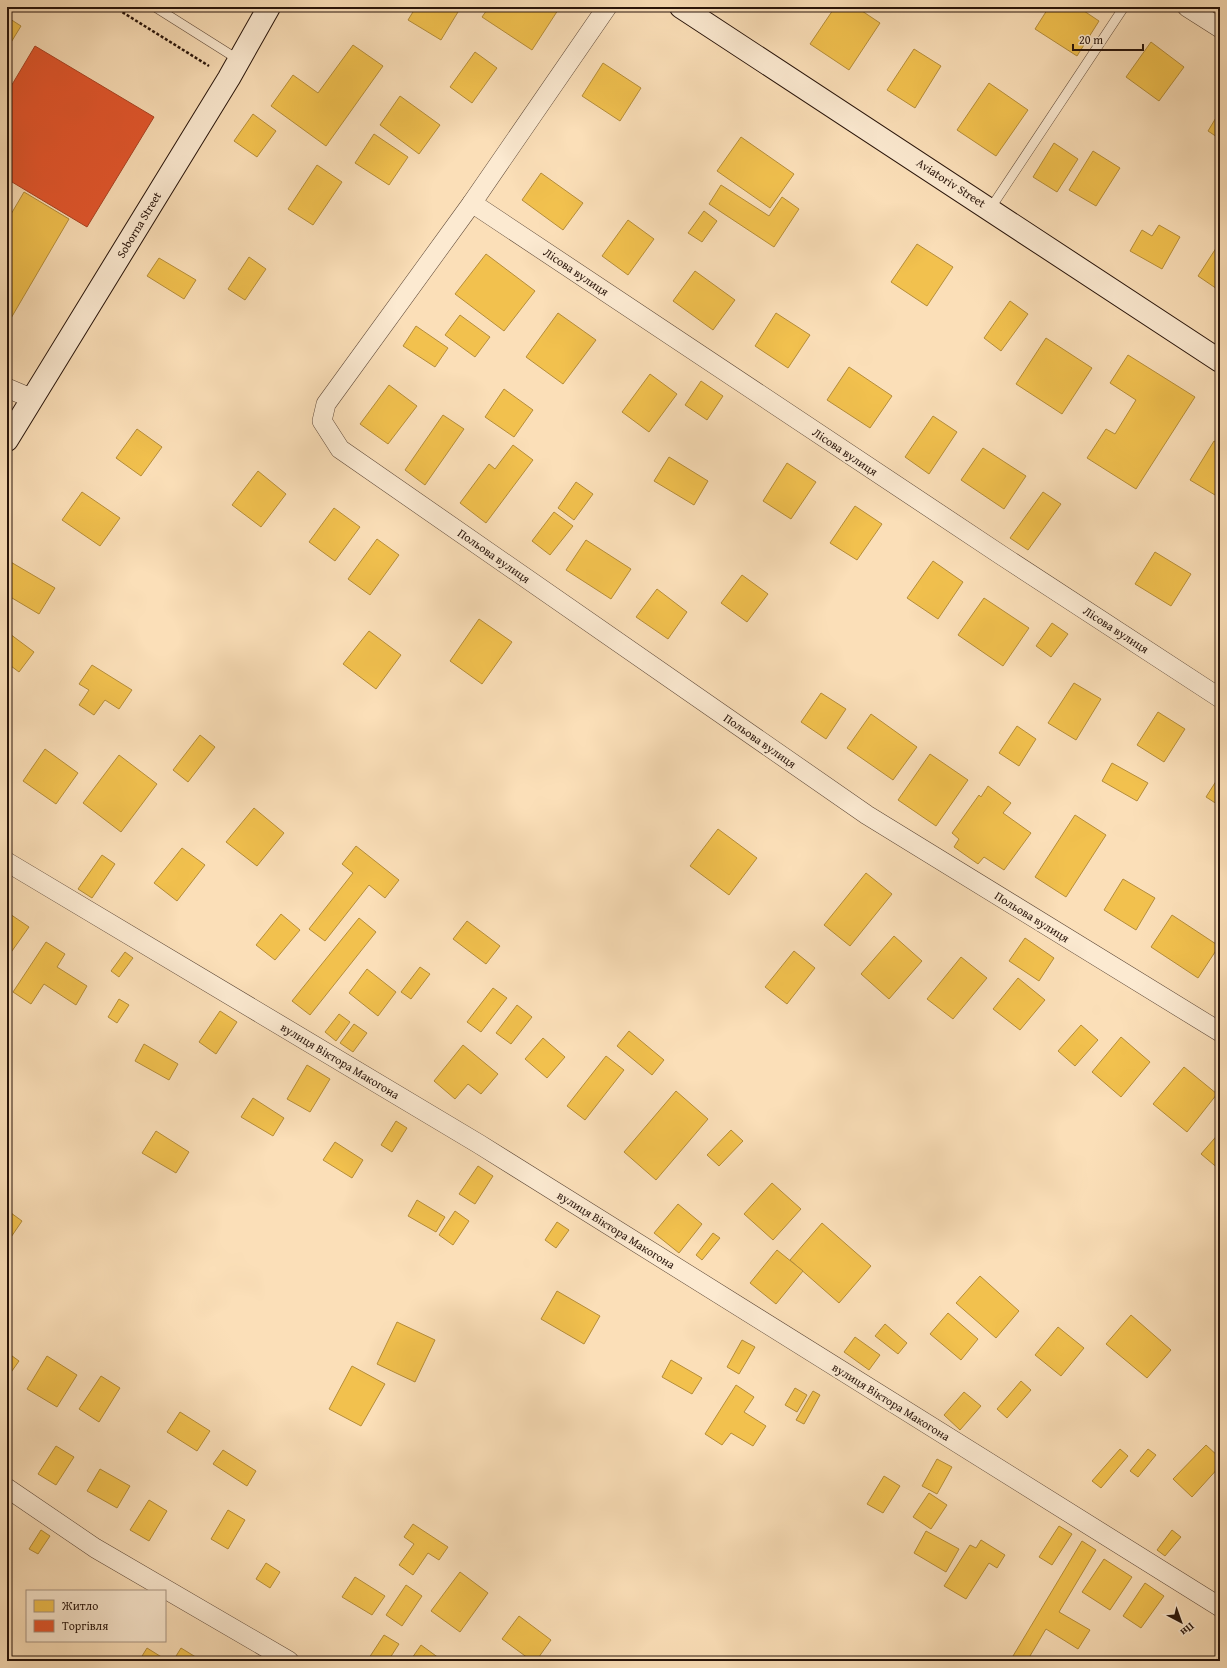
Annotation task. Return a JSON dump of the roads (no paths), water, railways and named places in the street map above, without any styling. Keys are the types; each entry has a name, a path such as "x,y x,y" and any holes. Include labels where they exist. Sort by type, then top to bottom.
{"main road":[{"name":"Soborna Street","path":"7,440 234,69 269,7"},
{"name":"Aviatoriv Street","path":"681,7 1220,361"}],"street":[{"path":"472,203 607,7"},
{"path":"1187,7 1220,28"},
{"name":"Польова вулиця","path":"472,203 326,404 322,421 340,449 867,815 1220,1032"},
{"name":"Лісова вулиця","path":"472,203 1001,555 1220,698"},
{"path":"7,388 33,399"},
{"name":"вулиця Віктора Макогона","path":"7,862 480,1144 1220,1607"},
{"path":"7,1488 95,1548 289,1661"}],"lane":[{"path":"155,7 234,69"},
{"path":"990,209 1124,7"}]}
